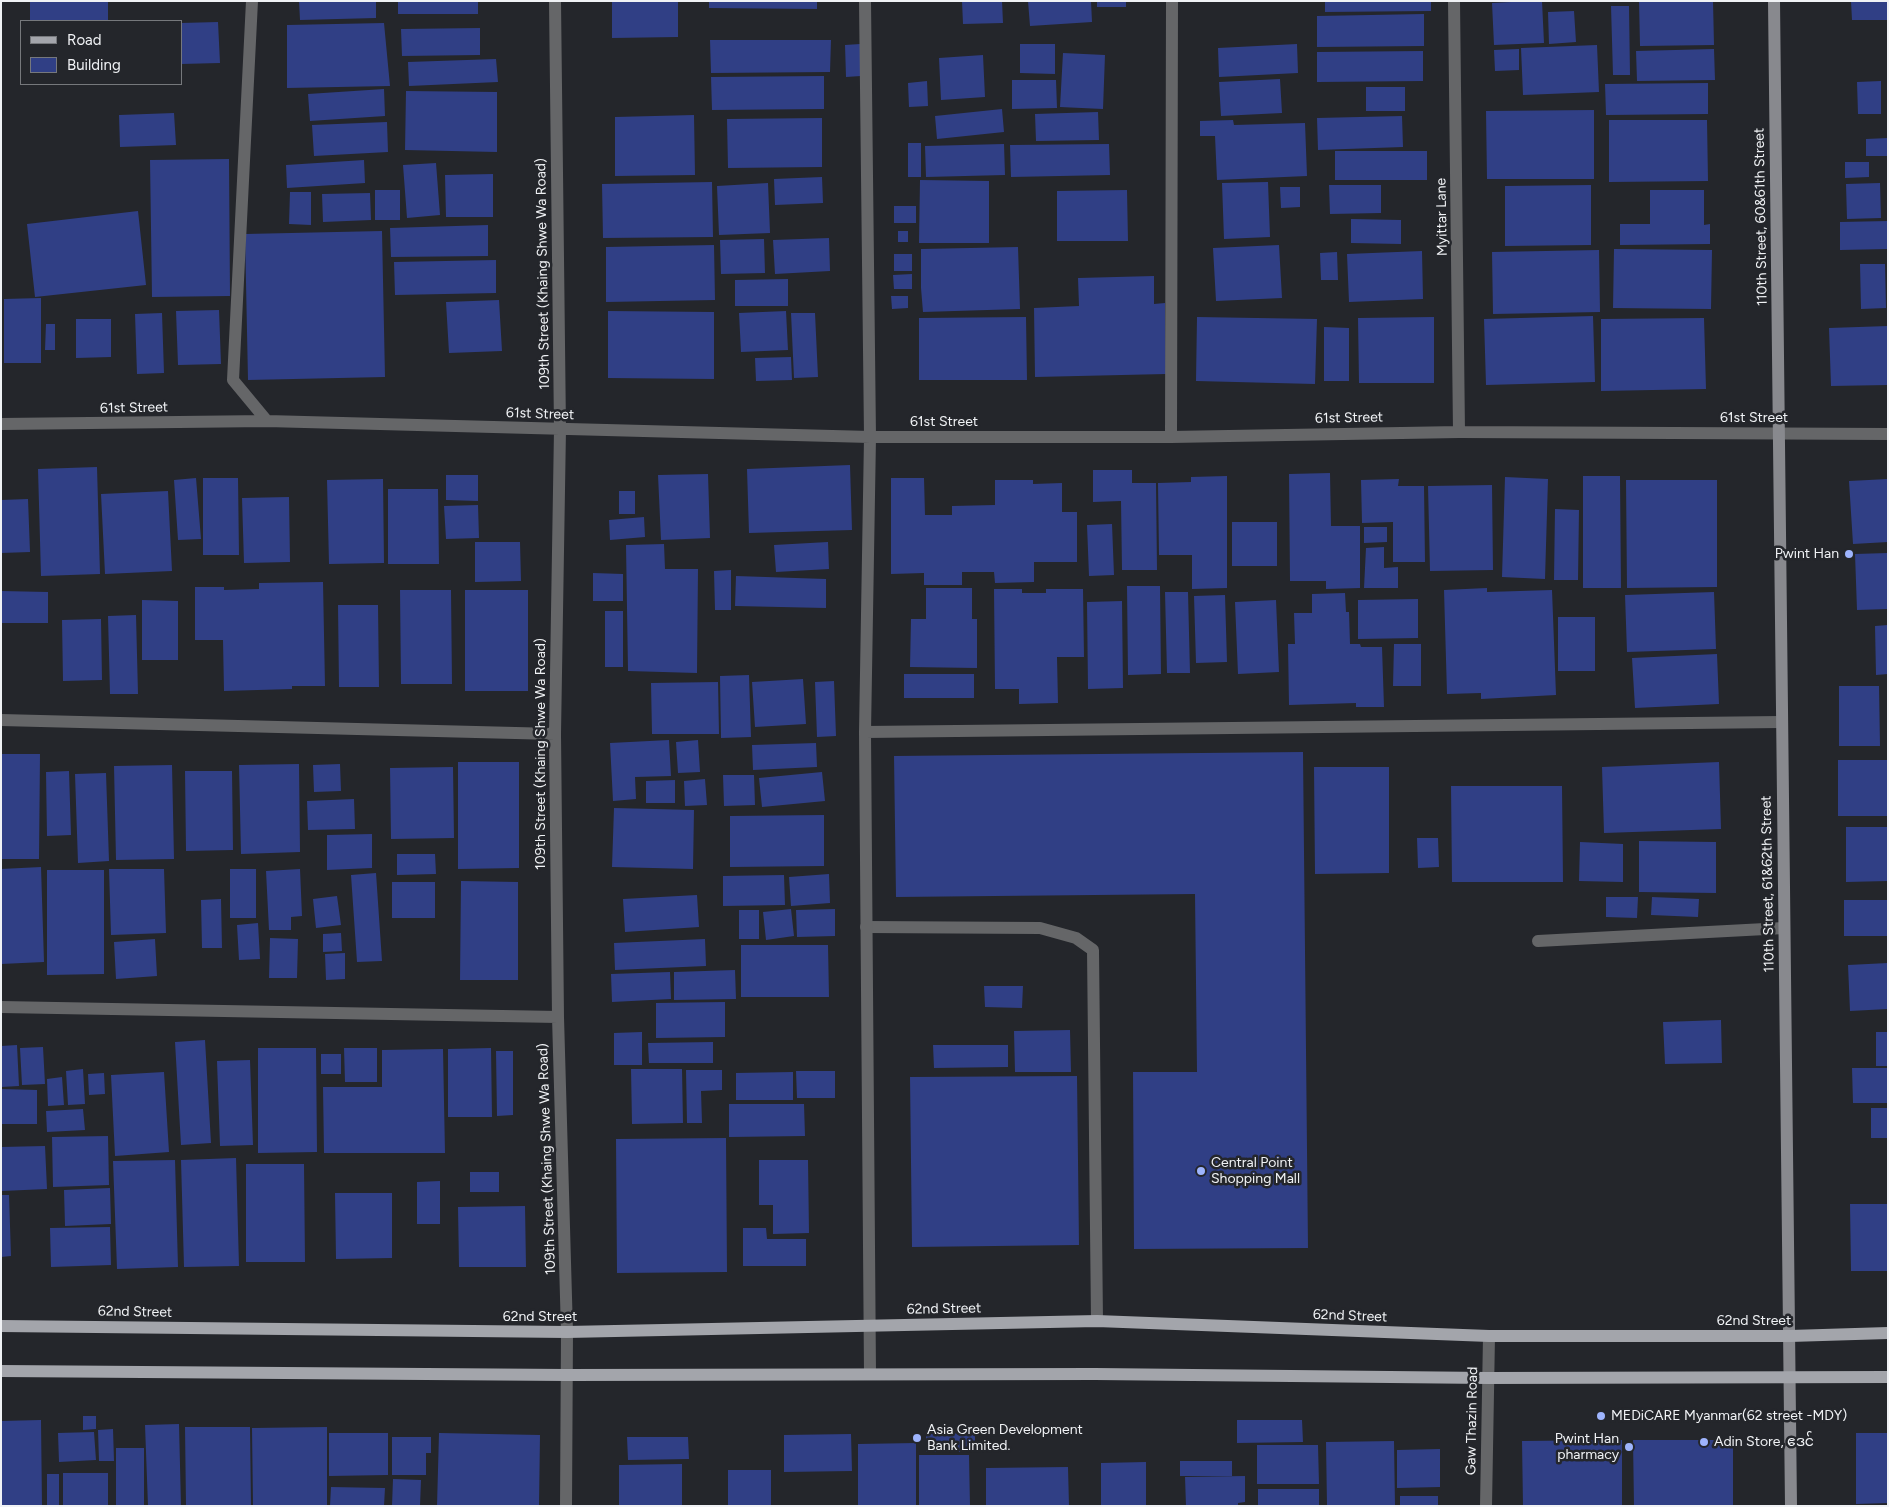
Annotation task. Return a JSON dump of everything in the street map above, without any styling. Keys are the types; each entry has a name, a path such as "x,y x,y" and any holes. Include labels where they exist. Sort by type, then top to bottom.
{"main road":[{"name":"110th Street, 60&61th Street","path":"1774,1 1779,433"},
{"name":"110th Street, 61&62th Street","path":"1779,433 1791,1506"},
{"name":"62nd Street","path":"1,1326 568,1332 1097,1321 1489,1336 1790,1336 1888,1333"},
{"path":"1,1371 567,1375 1095,1374 1488,1378 1888,1377"}],"street":[{"path":"252,1 233,380 267,421"},
{"name":"109th Street (Khaing Shwe Wa Road)","path":"555,1 560,429 555,734 558,1017 568,1332 566,1506"},
{"path":"865,1 870,437 865,732 870,1374"},
{"path":"1171,436 1172,1"},
{"name":"Myittar Lane","path":"1454,1 1459,432"},
{"name":"61st Street","path":"1,424 267,421 870,437 1171,436 1459,432 1888,434"},
{"path":"1,720 555,734"},
{"path":"865,732 1781,722"},
{"path":"866,927 1040,928 1076,938 1093,950 1097,1321"},
{"path":"1538,941 1784,928"},
{"path":"1,1007 558,1017"},
{"name":"Gaw Thazin Road","path":"1486,1506 1489,1336"}],"building":[{"path":"30,1 108,1 108,20 30,20"},
{"path":"299,1 376,1 376,18 300,20"},
{"path":"398,1 478,1 478,14 398,14"},
{"path":"612,1 678,1 678,37 612,38"},
{"path":"709,1 817,1 817,9 709,8"},
{"path":"962,1 1002,1 1003,23 963,24"},
{"path":"1028,1 1091,1 1092,22 1030,26"},
{"path":"1097,1 1126,1 1126,7 1097,7"},
{"path":"1325,1 1431,1 1431,11 1325,12"},
{"path":"1542,1 1544,43 1494,45 1492,3"},
{"path":"1639,1 1713,1 1714,45 1640,46"},
{"path":"1851,1 1888,1 1888,20 1852,20"},
{"path":"1611,6 1629,6 1630,75 1613,75"},
{"path":"1574,11 1576,42 1549,44 1548,12"},
{"path":"1424,14 1424,46 1317,47 1317,16"},
{"path":"218,22 220,63 182,64 182,23"},
{"path":"384,23 390,86 287,88 287,25"},
{"path":"480,28 480,55 402,56 401,29"},
{"path":"710,40 831,40 830,72 711,73"},
{"path":"860,44 861,76 846,77 845,45"},
{"path":"1020,44 1055,44 1055,74 1020,73"},
{"path":"1297,44 1298,73 1219,77 1218,48"},
{"path":"1597,45 1599,92 1523,95 1521,48"},
{"path":"1519,49 1519,70 1495,71 1494,50"},
{"path":"1714,49 1715,80 1637,81 1636,51"},
{"path":"1423,51 1423,81 1317,82 1317,52"},
{"path":"1063,53 1105,55 1103,109 1060,107"},
{"path":"983,55 985,97 941,100 939,58"},
{"path":"496,59 498,82 409,86 408,62"},
{"path":"824,76 824,109 712,110 711,77"},
{"path":"1280,79 1282,113 1221,116 1219,82"},
{"path":"1012,80 1056,80 1057,108 1012,109"},
{"path":"927,81 928,106 909,107 908,83"},
{"path":"1881,81 1881,114 1858,114 1857,82"},
{"path":"1708,83 1708,114 1606,115 1605,84"},
{"path":"1366,87 1405,87 1405,111 1366,111"},
{"path":"384,89 385,116 310,121 308,94"},
{"path":"406,91 497,92 497,152 405,150"},
{"path":"1002,109 1004,132 937,139 935,116"},
{"path":"1594,110 1594,179 1487,179 1486,111"},
{"path":"1098,112 1099,140 1036,141 1035,114"},
{"path":"174,113 176,145 120,147 119,115"},
{"path":"694,115 695,175 615,176 615,117"},
{"path":"1402,116 1403,147 1318,150 1317,118"},
{"path":"822,118 822,167 728,168 727,119"},
{"path":"1233,120 1234,125 1305,123 1307,176 1217,180 1215,136 1200,136 1200,121"},
{"path":"1609,120 1707,120 1708,181 1609,182"},
{"path":"387,122 388,152 314,156 312,125"},
{"path":"1888,138 1888,156 1866,156 1866,139"},
{"path":"908,143 921,143 921,177 908,177"},
{"path":"1004,144 1005,175 926,177 925,146"},
{"path":"1109,144 1110,175 1011,177 1010,145"},
{"path":"1335,151 1427,151 1427,180 1335,180"},
{"path":"229,159 230,296 152,297 150,160"},
{"path":"364,160 365,183 287,188 286,165"},
{"path":"1845,162 1869,162 1869,177 1845,178"},
{"path":"436,163 440,215 407,218 403,165"},
{"path":"493,174 493,217 446,217 445,175"},
{"path":"822,177 823,203 775,205 774,179"},
{"path":"920,180 989,181 989,243 919,243"},
{"path":"712,182 713,237 603,238 602,184"},
{"path":"1268,182 1270,237 1224,239 1222,183"},
{"path":"768,183 770,233 719,235 717,186"},
{"path":"1880,183 1881,218 1847,219 1846,184"},
{"path":"1329,185 1381,185 1381,213 1330,214"},
{"path":"1591,185 1591,245 1505,246 1505,186"},
{"path":"1280,187 1300,187 1300,207 1281,208"},
{"path":"375,190 400,190 400,220 375,220"},
{"path":"1127,190 1128,241 1057,241 1057,191"},
{"path":"1650,190 1704,190 1704,225 1710,224 1710,244 1620,245 1620,224 1650,224"},
{"path":"290,192 311,192 311,225 289,224"},
{"path":"370,193 371,220 323,222 322,194"},
{"path":"894,206 916,206 916,223 894,223"},
{"path":"138,211 146,285 35,297 27,224"},
{"path":"1351,219 1401,220 1401,244 1351,243"},
{"path":"1888,221 1888,249 1840,250 1840,222"},
{"path":"488,225 488,256 391,257 390,228"},
{"path":"382,231 385,377 248,380 245,234"},
{"path":"898,231 908,231 908,242 898,242"},
{"path":"829,238 830,271 775,274 773,240"},
{"path":"764,239 765,273 721,274 720,240"},
{"path":"714,245 715,300 606,302 606,247"},
{"path":"1279,245 1282,298 1216,301 1213,248"},
{"path":"1018,247 1020,309 923,312 921,249"},
{"path":"1614,249 1712,250 1711,309 1613,308"},
{"path":"1599,250 1600,312 1493,314 1492,252"},
{"path":"1422,251 1423,299 1349,302 1347,254"},
{"path":"1337,252 1338,280 1321,280 1320,253"},
{"path":"894,254 912,254 912,271 894,271"},
{"path":"496,260 496,293 395,295 394,262"},
{"path":"1860,264 1885,264 1886,308 1861,309"},
{"path":"912,274 912,289 894,289 893,275"},
{"path":"1154,276 1154,304 1165,303 1166,374 1035,377 1034,308 1079,306 1078,278"},
{"path":"788,279 788,306 735,306 735,280"},
{"path":"891,296 908,296 908,308 892,309"},
{"path":"41,298 41,363 4,363 4,299"},
{"path":"499,300 502,351 449,353 446,302"},
{"path":"219,310 221,364 178,365 176,311"},
{"path":"608,311 714,312 714,379 608,378"},
{"path":"786,311 788,350 741,352 739,313"},
{"path":"162,313 164,373 137,374 135,314"},
{"path":"791,313 815,313 818,377 794,378"},
{"path":"1593,316 1595,382 1486,385 1484,319"},
{"path":"1026,317 1027,380 919,380 919,318"},
{"path":"1197,317 1317,319 1315,384 1196,381"},
{"path":"1434,317 1434,383 1359,383 1358,318"},
{"path":"1704,318 1706,389 1601,391 1601,319"},
{"path":"76,319 111,319 111,357 76,358"},
{"path":"46,324 55,324 55,350 45,350"},
{"path":"1888,326 1888,385 1831,386 1829,328"},
{"path":"1324,327 1349,328 1349,381 1324,381"},
{"path":"791,357 792,380 756,381 755,358"},
{"path":"850,465 852,530 749,533 747,469"},
{"path":"97,467 100,574 41,576 38,469"},
{"path":"1093,470 1132,470 1132,483 1156,483 1157,570 1122,570 1121,501 1093,502"},
{"path":"1330,473 1331,526 1360,526 1360,588 1326,589 1326,581 1290,581 1289,474"},
{"path":"708,474 710,538 661,540 658,475"},
{"path":"446,475 478,475 478,501 446,500"},
{"path":"1227,476 1227,588 1192,589 1192,555 1159,555 1158,483 1191,482 1191,477"},
{"path":"1583,476 1620,476 1621,588 1583,588"},
{"path":"1505,477 1548,479 1545,579 1502,577"},
{"path":"196,478 201,539 178,540 174,480"},
{"path":"203,478 238,478 239,555 203,555"},
{"path":"891,478 924,478 925,515 952,515 952,506 995,505 995,480 1033,480 1033,484 1062,483 1062,512 1077,512 1077,562 1034,562 1034,582 995,583 994,572 962,572 962,585 924,585 924,573 891,574"},
{"path":"383,479 384,563 329,564 327,480"},
{"path":"1399,479 1398,486 1424,486 1425,562 1393,562 1393,522 1362,523 1361,480"},
{"path":"1888,479 1888,542 1853,544 1849,481"},
{"path":"1626,480 1717,480 1717,587 1627,588"},
{"path":"1492,485 1493,570 1430,571 1428,486"},
{"path":"388,489 438,489 439,564 388,564"},
{"path":"168,491 172,571 105,574 101,494"},
{"path":"619,491 635,491 635,514 619,514"},
{"path":"289,497 290,562 244,563 242,498"},
{"path":"28,499 30,552 1,553 1,500"},
{"path":"478,505 479,538 446,539 444,506"},
{"path":"1555,509 1579,510 1578,580 1554,580"},
{"path":"644,517 645,537 610,540 609,520"},
{"path":"1232,522 1277,522 1277,566 1232,566"},
{"path":"1112,524 1114,575 1089,576 1087,525"},
{"path":"1364,527 1387,527 1387,542 1364,543"},
{"path":"475,542 520,542 521,581 475,582"},
{"path":"828,542 829,569 776,572 774,545"},
{"path":"664,544 665,569 698,569 697,673 628,671 626,545"},
{"path":"1384,547 1384,568 1398,567 1398,588 1364,588 1366,548"},
{"path":"1888,553 1888,609 1857,610 1855,554"},
{"path":"731,570 731,610 715,610 714,571"},
{"path":"593,573 623,574 623,601 593,601"},
{"path":"736,576 826,579 826,608 735,606"},
{"path":"323,582 325,686 292,686 292,689 224,691 223,640 195,640 195,587 224,587 224,590 259,589 259,583"},
{"path":"1127,586 1160,586 1161,674 1128,675"},
{"path":"926,588 972,588 972,619 977,619 977,668 910,667 911,619 926,619"},
{"path":"1487,588 1487,592 1552,590 1556,695 1481,699 1481,693 1447,694 1444,590"},
{"path":"994,589 1022,589 1022,593 1046,593 1046,589 1083,589 1084,657 1057,657 1058,703 1019,704 1019,689 995,689"},
{"path":"400,590 451,590 452,684 401,684"},
{"path":"465,590 528,590 528,691 465,691"},
{"path":"1,591 48,592 48,623 1,623"},
{"path":"1165,592 1188,592 1190,673 1167,673"},
{"path":"1714,592 1716,649 1627,652 1625,595"},
{"path":"1345,593 1346,612 1349,612 1350,644 1360,644 1361,647 1382,647 1384,707 1356,707 1356,703 1289,705 1288,644 1295,644 1294,613 1312,613 1312,594"},
{"path":"1225,595 1227,662 1196,663 1194,596"},
{"path":"1418,599 1418,638 1358,639 1358,600"},
{"path":"142,600 178,601 178,660 142,660"},
{"path":"1276,600 1279,672 1238,674 1235,602"},
{"path":"1122,601 1123,688 1088,689 1087,602"},
{"path":"338,605 378,605 379,687 339,687"},
{"path":"605,611 623,611 623,667 605,667"},
{"path":"136,615 138,694 110,694 108,616"},
{"path":"1558,617 1595,617 1595,671 1558,671"},
{"path":"101,619 102,680 63,681 62,620"},
{"path":"1888,625 1888,674 1876,675 1875,626"},
{"path":"1394,644 1421,644 1421,686 1393,686"},
{"path":"1717,654 1719,704 1635,708 1632,658"},
{"path":"904,674 974,674 974,698 904,698"},
{"path":"749,675 751,737 721,738 720,676"},
{"path":"803,679 806,724 755,727 752,682"},
{"path":"834,681 836,736 817,737 815,682"},
{"path":"718,682 719,734 652,734 651,683"},
{"path":"1839,686 1879,686 1880,746 1839,746"},
{"path":"669,740 671,776 635,777 636,799 613,801 610,743"},
{"path":"698,740 700,772 678,773 676,742"},
{"path":"816,743 817,767 753,770 752,745"},
{"path":"1303,752 1308,1248 1134,1249 1133,1072 1197,1072 1195,894 896,897 894,756"},
{"path":"1,754 40,754 39,859 1,859"},
{"path":"1838,760 1888,760 1888,816 1838,816"},
{"path":"458,762 519,762 519,868 458,869"},
{"path":"1719,762 1721,829 1604,833 1602,767"},
{"path":"299,764 300,852 241,854 239,765"},
{"path":"340,764 341,791 314,792 313,765"},
{"path":"172,765 174,859 116,860 114,766"},
{"path":"453,767 454,838 391,839 390,768"},
{"path":"1314,767 1389,767 1389,873 1315,874"},
{"path":"69,771 71,835 47,836 46,772"},
{"path":"185,771 232,771 233,850 186,851"},
{"path":"822,772 825,801 762,807 759,778"},
{"path":"106,773 109,861 78,863 75,774"},
{"path":"723,775 754,775 755,805 724,806"},
{"path":"705,779 707,805 685,806 684,781"},
{"path":"675,780 675,803 646,803 646,781"},
{"path":"1451,786 1562,786 1563,882 1452,882"},
{"path":"354,799 355,829 308,830 307,801"},
{"path":"614,808 694,810 693,869 612,867"},
{"path":"824,815 824,866 730,867 730,816"},
{"path":"1846,827 1888,827 1888,881 1846,882"},
{"path":"372,834 372,868 327,870 327,835"},
{"path":"1417,838 1438,838 1439,867 1418,868"},
{"path":"1639,841 1716,842 1716,893 1639,892"},
{"path":"1580,842 1623,844 1623,882 1579,881"},
{"path":"397,854 435,854 436,874 397,875"},
{"path":"41,867 44,962 1,964 1,869"},
{"path":"109,869 164,869 166,933 111,935"},
{"path":"230,869 256,869 256,918 230,918"},
{"path":"300,869 302,916 291,917 291,930 269,930 266,871"},
{"path":"47,870 104,870 104,974 47,975"},
{"path":"376,873 382,961 357,962 351,875"},
{"path":"829,874 830,903 791,906 789,877"},
{"path":"784,875 785,905 723,906 723,876"},
{"path":"461,881 518,882 518,980 460,980"},
{"path":"392,882 435,882 435,918 392,918"},
{"path":"697,895 699,927 625,932 623,899"},
{"path":"337,896 341,925 316,928 313,899"},
{"path":"1606,897 1638,897 1637,918 1606,917"},
{"path":"1652,897 1699,899 1698,917 1651,915"},
{"path":"221,899 222,948 202,948 201,900"},
{"path":"1844,900 1888,900 1888,936 1844,936"},
{"path":"791,909 794,936 766,940 763,912"},
{"path":"835,909 835,936 797,937 796,910"},
{"path":"739,910 759,910 759,939 739,939"},
{"path":"258,923 260,959 239,960 237,925"},
{"path":"341,933 342,951 323,952 323,934"},
{"path":"270,938 298,939 297,978 269,978"},
{"path":"155,939 157,976 116,979 114,942"},
{"path":"705,939 706,966 615,970 614,943"},
{"path":"741,945 828,945 829,997 741,997"},
{"path":"345,953 345,979 326,980 325,954"},
{"path":"1888,963 1888,1009 1850,1011 1848,965"},
{"path":"735,970 736,999 674,1000 674,972"},
{"path":"670,972 671,999 612,1002 611,974"},
{"path":"984,986 1023,986 1022,1008 985,1007"},
{"path":"725,1002 725,1037 656,1038 656,1003"},
{"path":"1721,1020 1722,1063 1665,1064 1663,1022"},
{"path":"1070,1030 1071,1072 1015,1072 1014,1031"},
{"path":"642,1032 642,1065 614,1065 614,1033"},
{"path":"1876,1032 1888,1032 1888,1066 1876,1066"},
{"path":"205,1040 211,1143 181,1145 175,1042"},
{"path":"713,1042 713,1063 649,1063 648,1043"},
{"path":"17,1045 19,1086 1,1087 1,1046"},
{"path":"933,1045 1008,1045 1008,1067 934,1068"},
{"path":"43,1047 45,1084 22,1085 20,1048"},
{"path":"258,1048 316,1048 317,1152 258,1153"},
{"path":"344,1048 377,1048 377,1082 345,1082"},
{"path":"491,1048 492,1117 448,1117 448,1049"},
{"path":"443,1049 445,1153 324,1153 323,1087 382,1087 382,1050"},
{"path":"496,1051 513,1051 513,1115 497,1116"},
{"path":"321,1054 341,1054 341,1074 321,1074"},
{"path":"250,1060 253,1145 220,1146 217,1061"},
{"path":"1852,1068 1888,1068 1888,1103 1853,1103"},
{"path":"83,1069 85,1104 68,1105 66,1071"},
{"path":"631,1069 682,1069 683,1123 632,1124"},
{"path":"686,1070 722,1070 722,1090 701,1091 702,1123 687,1123"},
{"path":"796,1071 835,1071 835,1098 797,1098"},
{"path":"164,1072 169,1152 115,1156 111,1075"},
{"path":"793,1072 793,1100 736,1100 736,1073"},
{"path":"104,1073 105,1094 89,1095 88,1074"},
{"path":"1077,1076 1079,1245 912,1247 910,1077"},
{"path":"62,1077 64,1105 48,1106 47,1079"},
{"path":"1,1089 37,1090 37,1124 1,1124"},
{"path":"729,1104 804,1104 805,1136 729,1137"},
{"path":"1871,1108 1888,1108 1888,1138 1871,1138"},
{"path":"83,1109 85,1130 47,1132 46,1111"},
{"path":"108,1136 109,1185 53,1187 52,1137"},
{"path":"726,1138 727,1272 617,1273 616,1139"},
{"path":"45,1146 47,1189 2,1191 1,1147"},
{"path":"236,1158 239,1266 184,1267 181,1160"},
{"path":"175,1160 178,1267 117,1269 113,1161"},
{"path":"759,1160 808,1160 809,1233 773,1234 773,1205 759,1205"},
{"path":"246,1164 304,1164 305,1262 246,1262"},
{"path":"470,1172 499,1172 499,1192 470,1192"},
{"path":"440,1181 440,1224 417,1224 417,1182"},
{"path":"110,1188 111,1224 65,1226 64,1190"},
{"path":"335,1193 392,1193 392,1258 336,1259"},
{"path":"1,1195 9,1195 11,1256 1,1257"},
{"path":"1850,1204 1888,1204 1888,1271 1851,1271"},
{"path":"525,1206 526,1267 459,1267 458,1207"},
{"path":"110,1227 111,1265 51,1267 50,1228"},
{"path":"743,1228 766,1228 767,1239 806,1239 806,1266 743,1266"},
{"path":"83,1416 96,1416 96,1429 83,1430"},
{"path":"41,1420 42,1506 1,1506 1,1421"},
{"path":"1237,1420 1302,1420 1303,1442 1237,1443"},
{"path":"179,1424 181,1506 148,1506 145,1425"},
{"path":"185,1427 250,1427 251,1506 186,1506"},
{"path":"327,1427 327,1506 253,1506 252,1428"},
{"path":"113,1429 114,1461 99,1461 98,1430"},
{"path":"94,1432 96,1460 59,1462 58,1433"},
{"path":"329,1433 388,1433 388,1475 329,1476"},
{"path":"439,1433 540,1435 539,1506 437,1506"},
{"path":"975,1433 975,1452 926,1452 926,1434"},
{"path":"1856,1433 1888,1433 1888,1503 1856,1504"},
{"path":"851,1434 852,1471 784,1472 784,1435"},
{"path":"392,1437 431,1437 431,1453 426,1453 426,1475 392,1475"},
{"path":"627,1437 688,1437 689,1459 628,1460"},
{"path":"1622,1440 1622,1506 1523,1506 1522,1441"},
{"path":"1633,1440 1733,1440 1733,1506 1634,1506"},
{"path":"1394,1441 1395,1506 1327,1506 1326,1442"},
{"path":"916,1443 916,1506 858,1506 858,1444"},
{"path":"1257,1445 1318,1445 1319,1484 1257,1484"},
{"path":"116,1448 144,1448 144,1506 116,1506"},
{"path":"1440,1449 1440,1487 1397,1488 1397,1450"},
{"path":"919,1455 969,1455 970,1506 919,1506"},
{"path":"1180,1461 1232,1461 1232,1476 1180,1476"},
{"path":"1146,1462 1146,1506 1101,1506 1101,1463"},
{"path":"682,1464 682,1506 619,1506 619,1465"},
{"path":"1068,1467 1069,1506 986,1506 986,1468"},
{"path":"728,1470 771,1470 771,1506 728,1506"},
{"path":"63,1473 108,1473 108,1506 63,1506"},
{"path":"47,1474 59,1474 59,1506 47,1506"},
{"path":"1245,1476 1245,1502 1238,1503 1238,1506 1186,1506 1185,1477"},
{"path":"393,1479 421,1480 420,1506 392,1506"},
{"path":"331,1487 385,1488 384,1506 330,1506"},
{"path":"1258,1489 1319,1489 1319,1506 1258,1506"},
{"path":"1400,1496 1438,1496 1438,1506 1400,1506"}],"place":[{"name":"Pwint Han","path":"1849,554"},
{"name":"Central Point Shopping Mall","path":"1201,1171"},
{"name":"MEDiCARE Myanmar(62 street -MDY)","path":"1601,1416"},
{"name":"Asia Green Development Bank Limited.","path":"917,1438"},
{"name":"Adin Store, ဧဒင်","path":"1704,1442"},
{"name":"Pwint Han pharmacy","path":"1629,1447"}]}
